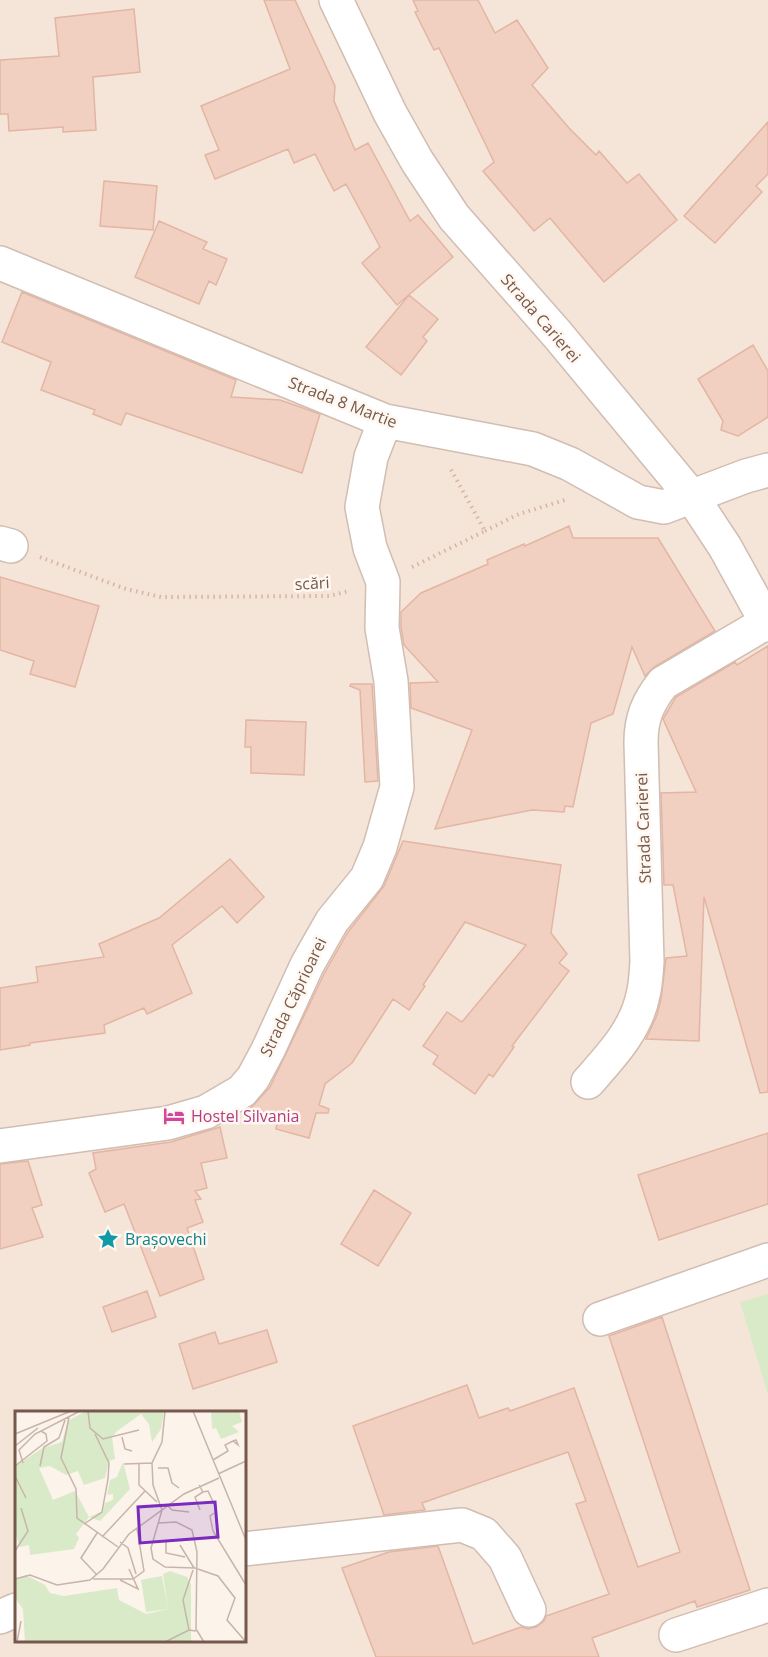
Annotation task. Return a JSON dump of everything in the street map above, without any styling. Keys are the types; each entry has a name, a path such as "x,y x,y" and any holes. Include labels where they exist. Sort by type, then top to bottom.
{"street":[{"name":"Strada Carierei","path":"336,0 390,113 453,217 558,334 692,497 725,547 767,624 663,683 651,698 644,713 641,742 647,962 643,995 635,1021 619,1047 588,1082"},
{"name":"Strada 8 Martie","path":"0,263 385,421 533,449 570,464 638,502 664,507 761,470"},
{"name":"Strada Căprioarei","path":"0,1146 168,1123 206,1112 242,1090 252,1078 290,1006 307,965 332,921 367,878 380,847 397,787 391,681 382,628 383,582 370,548 362,507 371,457 385,421"},
{"path":"600,1319 768,1260"},
{"path":"246,1549 462,1525 484,1534 506,1558 529,1610"},
{"path":"676,1635 768,1605"},
{"path":"0,1617 15,1610"}],"path":[{"name":"scări","path":"5,544 126,589 161,597 329,596 383,582 485,531 444,456 452,438 471,437"}],"shaded area":[{"path":"0,0 768,0 768,1657 0,1657"}],"green space":[{"path":"768,1294 768,1395 740,1302"}],"building":[{"path":"264,0 295,0 335,86 334,101 355,150 368,143 410,221 418,215 453,257 397,305 362,263 380,247 346,184 334,191 315,154 294,163 288,149 215,179 205,155 219,150 201,106 290,69"},
{"path":"413,0 478,0 495,33 517,20 548,68 532,85 569,128 596,155 599,151 627,183 639,174 677,220 604,282 550,218 534,231 483,171 494,162 439,48 434,50 415,12 418,11"},
{"path":"134,9 140,72 93,77 96,130 63,132 63,127 9,131 8,114 0,114 0,60 59,56 55,18"},
{"path":"768,122 768,174 756,186 762,192 715,243 684,216"},
{"path":"104,181 157,186 153,230 100,226"},
{"path":"159,221 207,242 203,249 227,259 216,285 209,281 199,304 135,277"},
{"path":"22,292 236,380 231,397 280,400 320,414 302,473 126,413 121,425 93,414 95,410 41,390 51,362 2,342"},
{"path":"409,295 438,319 423,337 427,341 401,375 366,347"},
{"path":"753,345 768,371 768,417 738,436 721,430 723,421 698,379"},
{"path":"569,526 573,538 658,538 715,631 654,667 645,676 632,647 613,714 591,723 573,807 565,806 564,812 532,810 435,829 472,730 411,708 410,683 438,682 404,645 401,612 421,593 488,564 487,560"},
{"path":"0,577 99,606 75,687 30,674 34,661 0,650"},
{"path":"768,646 768,1092 760,1093 704,897 699,1041 646,1039 657,1015 661,999 666,958 687,956 673,885 664,885 661,793 696,792 663,719 676,697 735,662 737,665"},
{"path":"351,684 372,684 378,781 365,782 360,690 350,686"},
{"path":"246,720 306,722 304,775 251,773 251,747 245,747"},
{"path":"403,841 561,865 551,933 567,954 559,963 569,971 512,1046 514,1047 493,1077 489,1074 475,1094 433,1064 438,1056 423,1046 447,1012 462,1022 526,945 465,922 409,1010 393,999 352,1063 325,1084 319,1105 329,1109 328,1113 316,1113 309,1138 276,1129 279,1112 249,1112 270,1087 324,974 348,932 384,886"},
{"path":"230,859 264,897 237,923 222,906 172,945 192,993 147,1014 144,1008 104,1025 105,1033 30,1043 30,1045 0,1050 0,988 38,982 36,967 104,957 99,944 159,918"},
{"path":"220,1127 227,1158 201,1163 207,1188 195,1191 201,1199 195,1200 203,1222 187,1228 204,1279 160,1296 124,1204 105,1212 89,1173 96,1169 93,1153 171,1142"},
{"path":"768,1133 768,1204 659,1240 638,1175"},
{"path":"28,1161 42,1205 32,1208 43,1237 0,1249 0,1164"},
{"path":"374,1190 411,1213 378,1266 341,1244"},
{"path":"147,1291 156,1317 112,1332 103,1307"},
{"path":"662,1317 750,1590 697,1607 695,1601 592,1638 599,1657 376,1657 342,1568 389,1552 438,1546 473,1644 521,1627 528,1629 536,1627 544,1621 546,1616 609,1594 576,1504 586,1501 568,1452 422,1503 425,1510 384,1515 353,1426 467,1385 479,1418 508,1408 510,1411 574,1388 638,1567 680,1552 609,1336"},
{"path":"267,1330 277,1362 193,1389 179,1344 215,1332 219,1344"}],"place":[{"name":"Hostel Silvania","path":"174,1116"},
{"name":"Brașovechi","path":"108,1239"}]}
